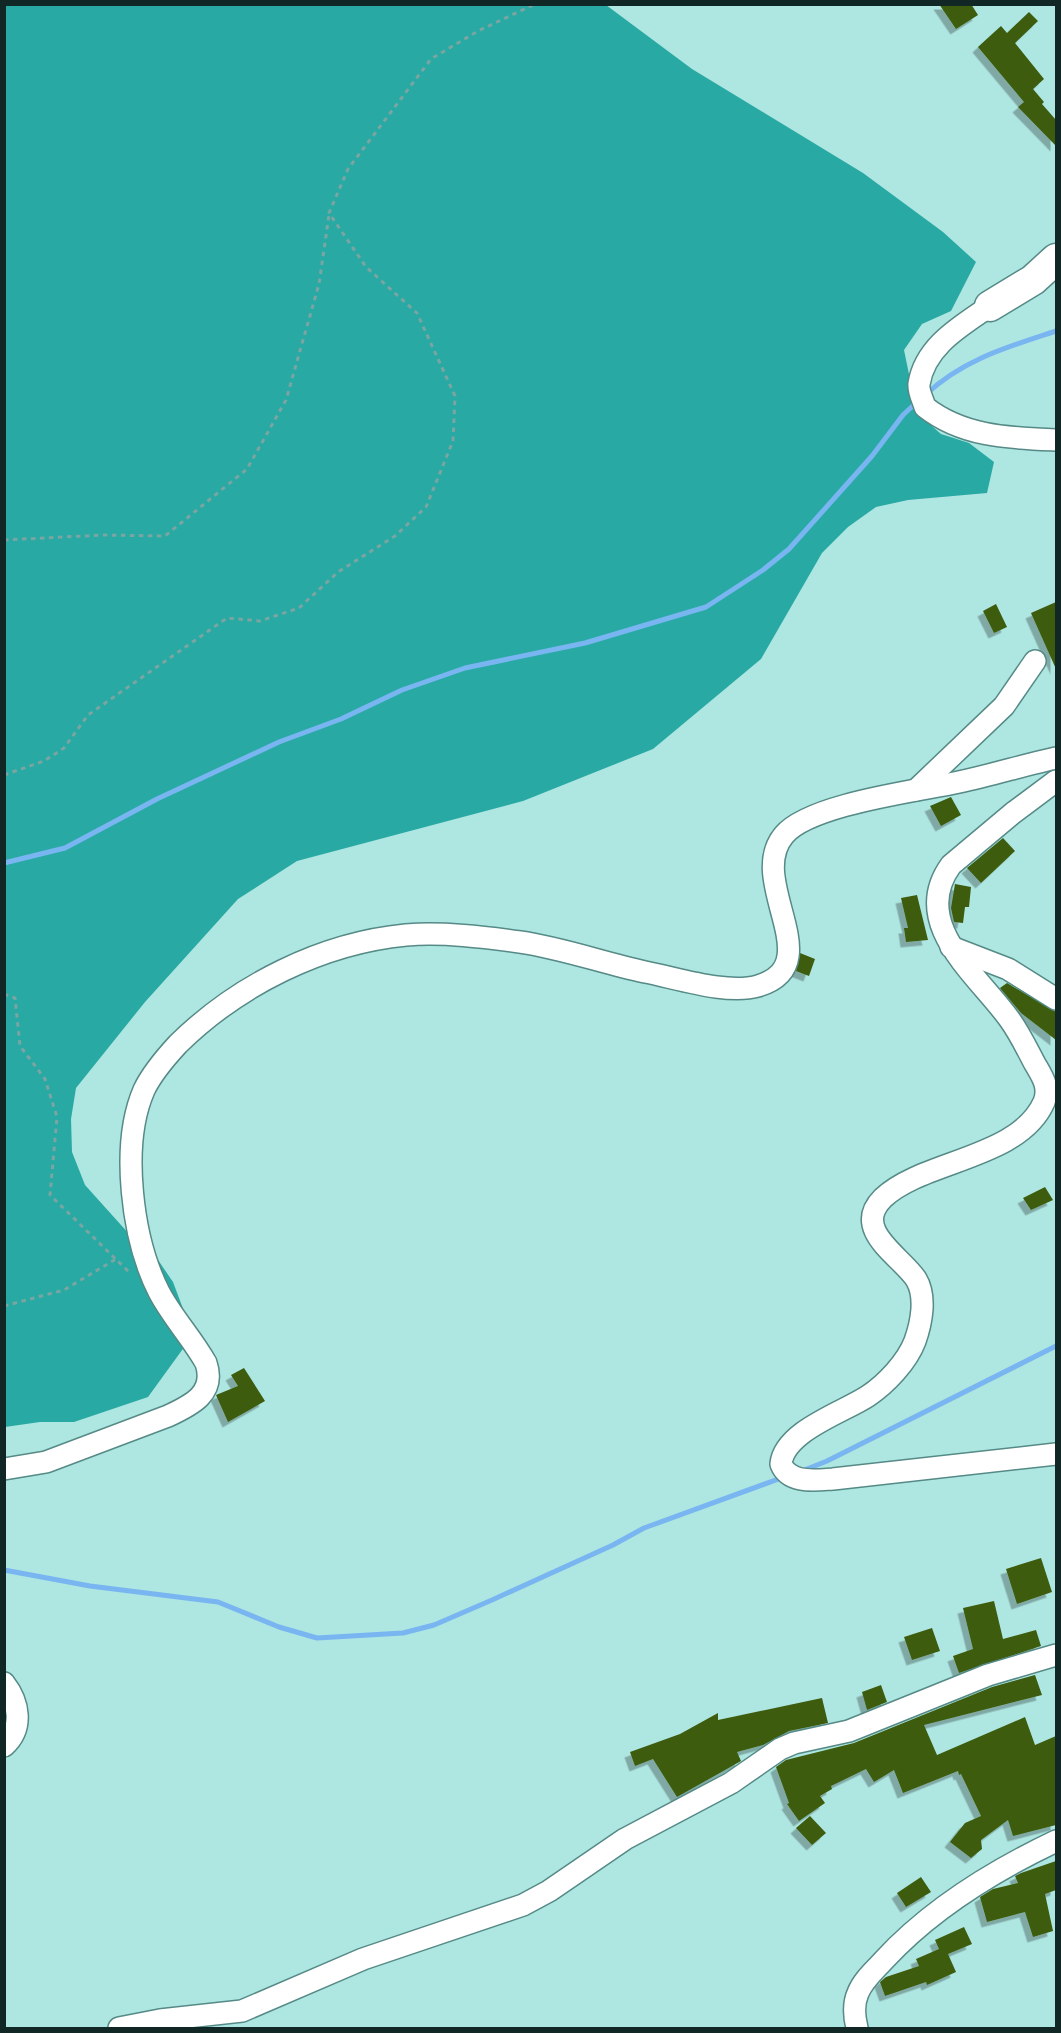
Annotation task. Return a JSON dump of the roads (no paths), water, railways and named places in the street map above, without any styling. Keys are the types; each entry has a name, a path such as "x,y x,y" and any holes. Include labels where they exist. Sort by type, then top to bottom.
{"street":[{"path":"1056,259 1033,280 990,306 946,337 931,355 919,386 925,407 961,428 994,436 1056,440"},
{"path":"915,791 997,715 1035,661"},
{"path":"4,1469 46,1462 168,1416 184,1408 204,1392 209,1372 206,1363 160,1295 150,1273 135,1204 132,1139 136,1113 146,1087 159,1067 201,1023 228,1002 284,970 336,950 385,937 411,934 522,942 696,981 733,988 754,987 772,981 783,972 788,960 787,930 774,886 772,869 773,857 782,837 805,820 832,809 1056,758"},
{"path":"1032,1120 1045,1099 1044,1081 1010,1020 951,947 940,922 938,906 944,875 951,865 1004,820 1056,782"},
{"path":"951,947 1008,969 1056,999"},
{"path":"1056,1108 1032,1120 998,1143 909,1182 883,1198 877,1205 872,1222 876,1234 916,1279 920,1289 921,1317 916,1339 911,1350 882,1385 860,1401 811,1428 786,1451 781,1464 783,1470 796,1478 833,1479 1056,1454"},
{"path":"119,2028 160,2020 242,2011 363,1959 524,1905 625,1839 731,1783 780,1749 794,1743 861,1727 988,1675 1056,1655"},
{"path":"4,1683 16,1700 18,1709 14,1733 4,1746"},
{"path":"857,2028 855,2004 859,1991 912,1932 933,1914 999,1870 1056,1842"}],"waterway":[{"path":"925,395 971,363 1003,349 1056,331"},
{"path":"4,863 65,848 157,799 279,742 341,719 402,690 465,668 585,643 706,607 763,570 789,549 872,456 903,415 918,401"},
{"path":"802,1471 827,1461 1056,1346"},
{"path":"4,1570 90,1586 218,1602 279,1627 317,1638 403,1633 434,1625 492,1600 613,1545 644,1528 784,1477"}]}
